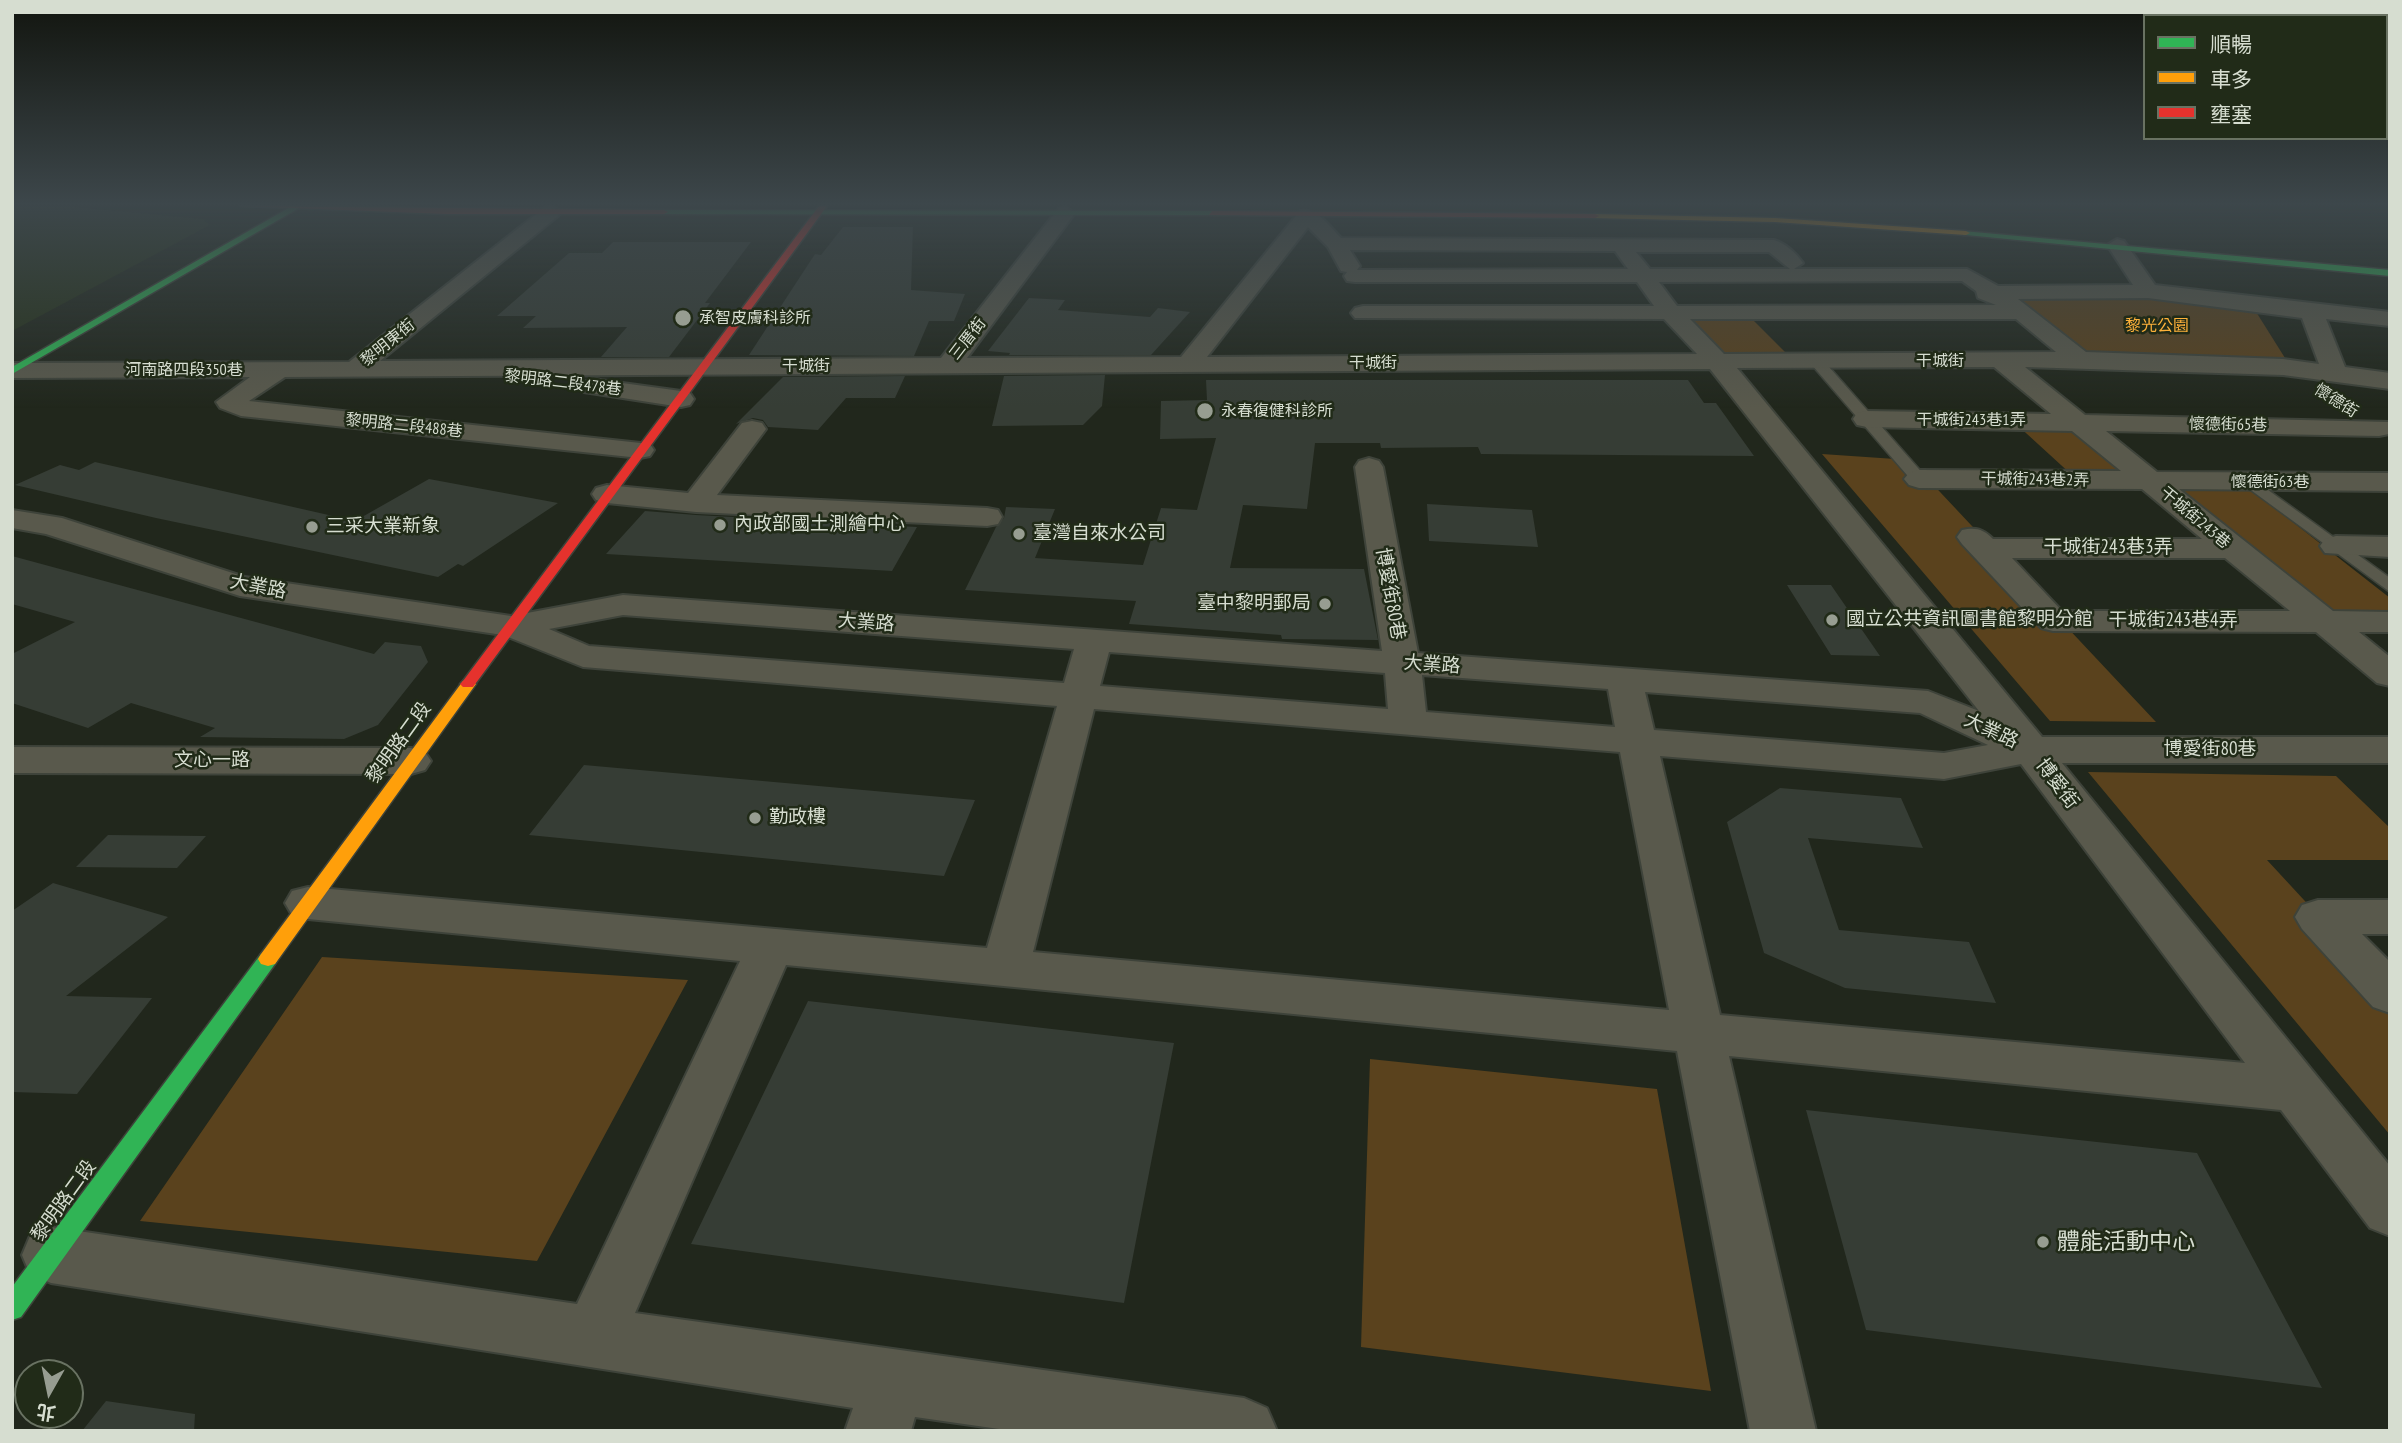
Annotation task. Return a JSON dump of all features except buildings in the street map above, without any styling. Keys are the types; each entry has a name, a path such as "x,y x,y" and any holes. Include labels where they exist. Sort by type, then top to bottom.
{"main road":[{"path":"13,371 182,273"},
{"name":"黎明路二段","path":"12,1308 607,494 773,273"}],"street":[{"name":"黎明東街","path":"356,368 474,273"},
{"name":"三厝街","path":"948,365 1024,273"},
{"path":"1188,364 1260,273"},
{"path":"1353,273 1375,363"},
{"path":"1355,276 1504,276 1527,273"},
{"name":"博愛街","path":"1642,273 1665,304 1719,363 2031,750 2390,1210"},
{"path":"1921,273 1967,275 2080,359"},
{"path":"2136,273 2148,291"},
{"path":"1363,313 1994,293 2148,291 2312,312 2346,312 2390,318"},
{"path":"1665,304 2020,312"},
{"path":"2312,312 2334,372"},
{"name":"干城街","path":"356,368 1719,363 2080,359 2283,367 2390,381"},
{"name":"干城街243巷","path":"2001,360 2390,675"},
{"name":"懷德街","path":"2283,367 2385,432"},
{"name":"河南路四段350巷","path":"13,371 356,368"},
{"name":"黎明路二段478巷","path":"445,368 681,399"},
{"name":"黎明路二段488巷","path":"280,369 229,402 241,408 640,450"},
{"name":"干城街243巷1弄","path":"1867,419 2076,421"},
{"name":"懷德街65巷","path":"2076,421 2385,432"},
{"path":"696,502 752,429"},
{"name":"博愛街80巷","path":"1369,467 1402,663 1408,721"},
{"name":"干城街243巷2弄","path":"1919,479 2151,481"},
{"name":"懷德街63巷","path":"2151,481 2390,482"},
{"path":"607,494 696,502 987,517"},
{"name":"大業路","path":"12,519 51,525 240,586 510,626 583,656 1944,766 2031,750"},
{"name":"干城街243巷3弄","path":"1979,543 2231,548"},
{"name":"干城街243巷4弄","path":"1979,543 2053,621 2390,622"},
{"path":"2336,546 2390,547"},
{"name":"大業路","path":"510,626 623,605 1928,702 2031,750"},
{"path":"1005,968 1094,640"},
{"path":"1624,679 1783,1431"},
{"name":"博愛街80巷","path":"2031,750 2390,750"},
{"name":"文心一路","path":"12,760 411,761"},
{"path":"309,903 2295,1089"},
{"path":"2390,918 2318,917 2390,994"},
{"path":"594,1336 771,946"},
{"path":"51,1255 594,1336 885,1407 1244,1431"}],"lane":[{"path":"1817,362 1919,479"},
{"path":"2250,482 2390,587"}],"shaded area":[{"path":"12,273 120,273 12,331"}],"green space":[{"name":"黎光公園","path":"2015,296 2155,297 2253,307 2285,358 2089,353"},
{"path":"1748,315 1786,353 1716,354 1680,316"},
{"path":"2015,423 2074,424 2137,476 2073,476"},
{"path":"1822,454 1910,460 2156,722 2050,721"},
{"path":"2166,487 2248,487 2390,598 2390,614 2327,613"},
{"path":"2088,772 2336,776 2390,828 2390,860 2267,860 2390,993 2390,1135"},
{"path":"322,957 688,980 537,1261 140,1221"},
{"path":"1370,1059 1657,1089 1711,1391 1361,1347"}],"traffic: fast":[{"path":"12,371 182,273"},
{"path":"12,1308 268,959"}],"traffic: slow":[{"path":"268,959 468,684"}],"traffic: jam":[{"path":"468,684 773,273"}],"place":[{"name":"承智皮膚科診所","path":"683,318"},
{"name":"永春復健科診所","path":"1205,411"},
{"name":"內政部國土測繪中心","path":"720,525"},
{"name":"三采大業新象","path":"312,527"},
{"name":"臺灣自來水公司","path":"1019,534"},
{"name":"臺中黎明郵局","path":"1325,604"},
{"name":"國立公共資訊圖書館黎明分館","path":"1832,620"},
{"name":"勤政樓","path":"755,818"},
{"name":"體能活動中心","path":"2043,1242"}]}
